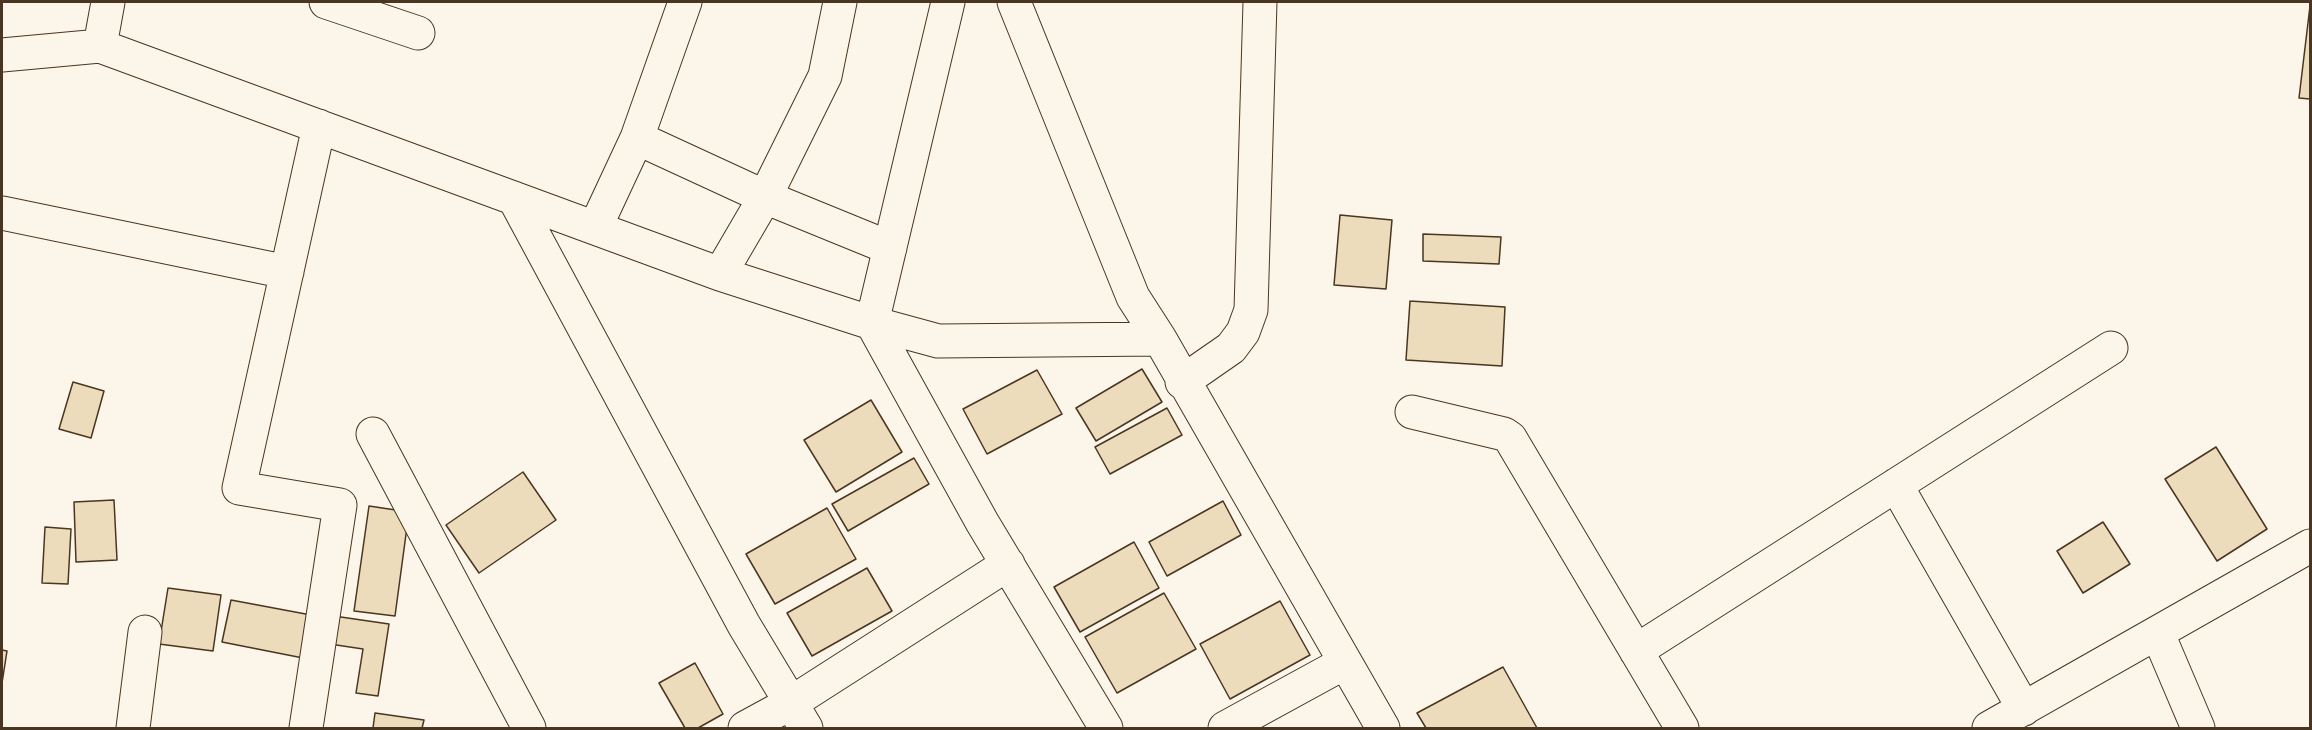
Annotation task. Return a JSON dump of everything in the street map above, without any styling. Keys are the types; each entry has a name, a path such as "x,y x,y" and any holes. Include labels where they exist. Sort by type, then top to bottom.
{"street":[{"path":"100,46 108,2"},
{"path":"326,2 418,33"},
{"path":"595,228 637,138 686,2"},
{"path":"720,274 765,197 825,76 840,2"},
{"path":"948,2 872,323 1008,564 1106,729"},
{"path":"1014,2 1133,297 1160,339 1182,382 1383,729"},
{"path":"1182,382 1231,348 1243,332 1251,310 1260,2"},
{"path":"2,55 100,46 720,274 872,323 938,341 1160,339"},
{"path":"306,729 340,505 239,488 319,126"},
{"path":"637,138 765,197 890,248"},
{"path":"514,198 744,625 799,716"},
{"path":"2,213 287,272"},
{"path":"1636,651 2111,348"},
{"path":"1412,412 1504,434 1510,438 1682,729"},
{"path":"373,434 530,729"},
{"path":"1896,485 2024,709"},
{"path":"1989,729 2310,546"},
{"path":"745,729 799,716 1008,564"},
{"path":"134,729 145,632"},
{"path":"2158,634 2198,729"},
{"path":"1225,729 1344,663"}],"building":[{"path":"2310,6 2310,99 2299,98"},
{"path":"1340,215 1392,220 1386,289 1334,285"},
{"path":"1423,234 1501,237 1499,264 1423,261"},
{"path":"1410,301 1505,307 1502,366 1406,360"},
{"path":"1142,369 1162,402 1096,441 1076,408"},
{"path":"1037,370 1062,414 987,454 963,409"},
{"path":"73,382 104,391 91,438 59,429"},
{"path":"871,400 902,452 836,492 804,440"},
{"path":"1167,408 1182,435 1110,474 1095,447"},
{"path":"2216,447 2267,529 2217,561 2165,479"},
{"path":"914,458 929,484 848,531 832,504"},
{"path":"523,472 556,520 479,573 446,525"},
{"path":"114,500 117,560 76,562 74,502"},
{"path":"1223,501 1241,535 1167,576 1149,542"},
{"path":"369,506 409,512 395,616 354,611"},
{"path":"827,508 856,559 775,604 746,554"},
{"path":"2103,522 2130,564 2083,593 2057,551"},
{"path":"45,527 71,529 68,584 42,583"},
{"path":"1134,542 1159,588 1080,632 1054,587"},
{"path":"867,568 892,611 812,656 787,613"},
{"path":"168,588 221,595 213,651 159,644"},
{"path":"1164,593 1196,649 1117,693 1085,637"},
{"path":"231,600 311,615 303,658 222,642"},
{"path":"1280,601 1310,655 1230,699 1200,644"},
{"path":"327,615 389,624 378,696 356,693 363,649 323,643"},
{"path":"2,650 7,651 2,683"},
{"path":"695,663 723,714 698,728 685,728 659,683"},
{"path":"1503,667 1537,728 1426,728 1417,713"},
{"path":"375,713 424,720 422,728 373,728"}]}
